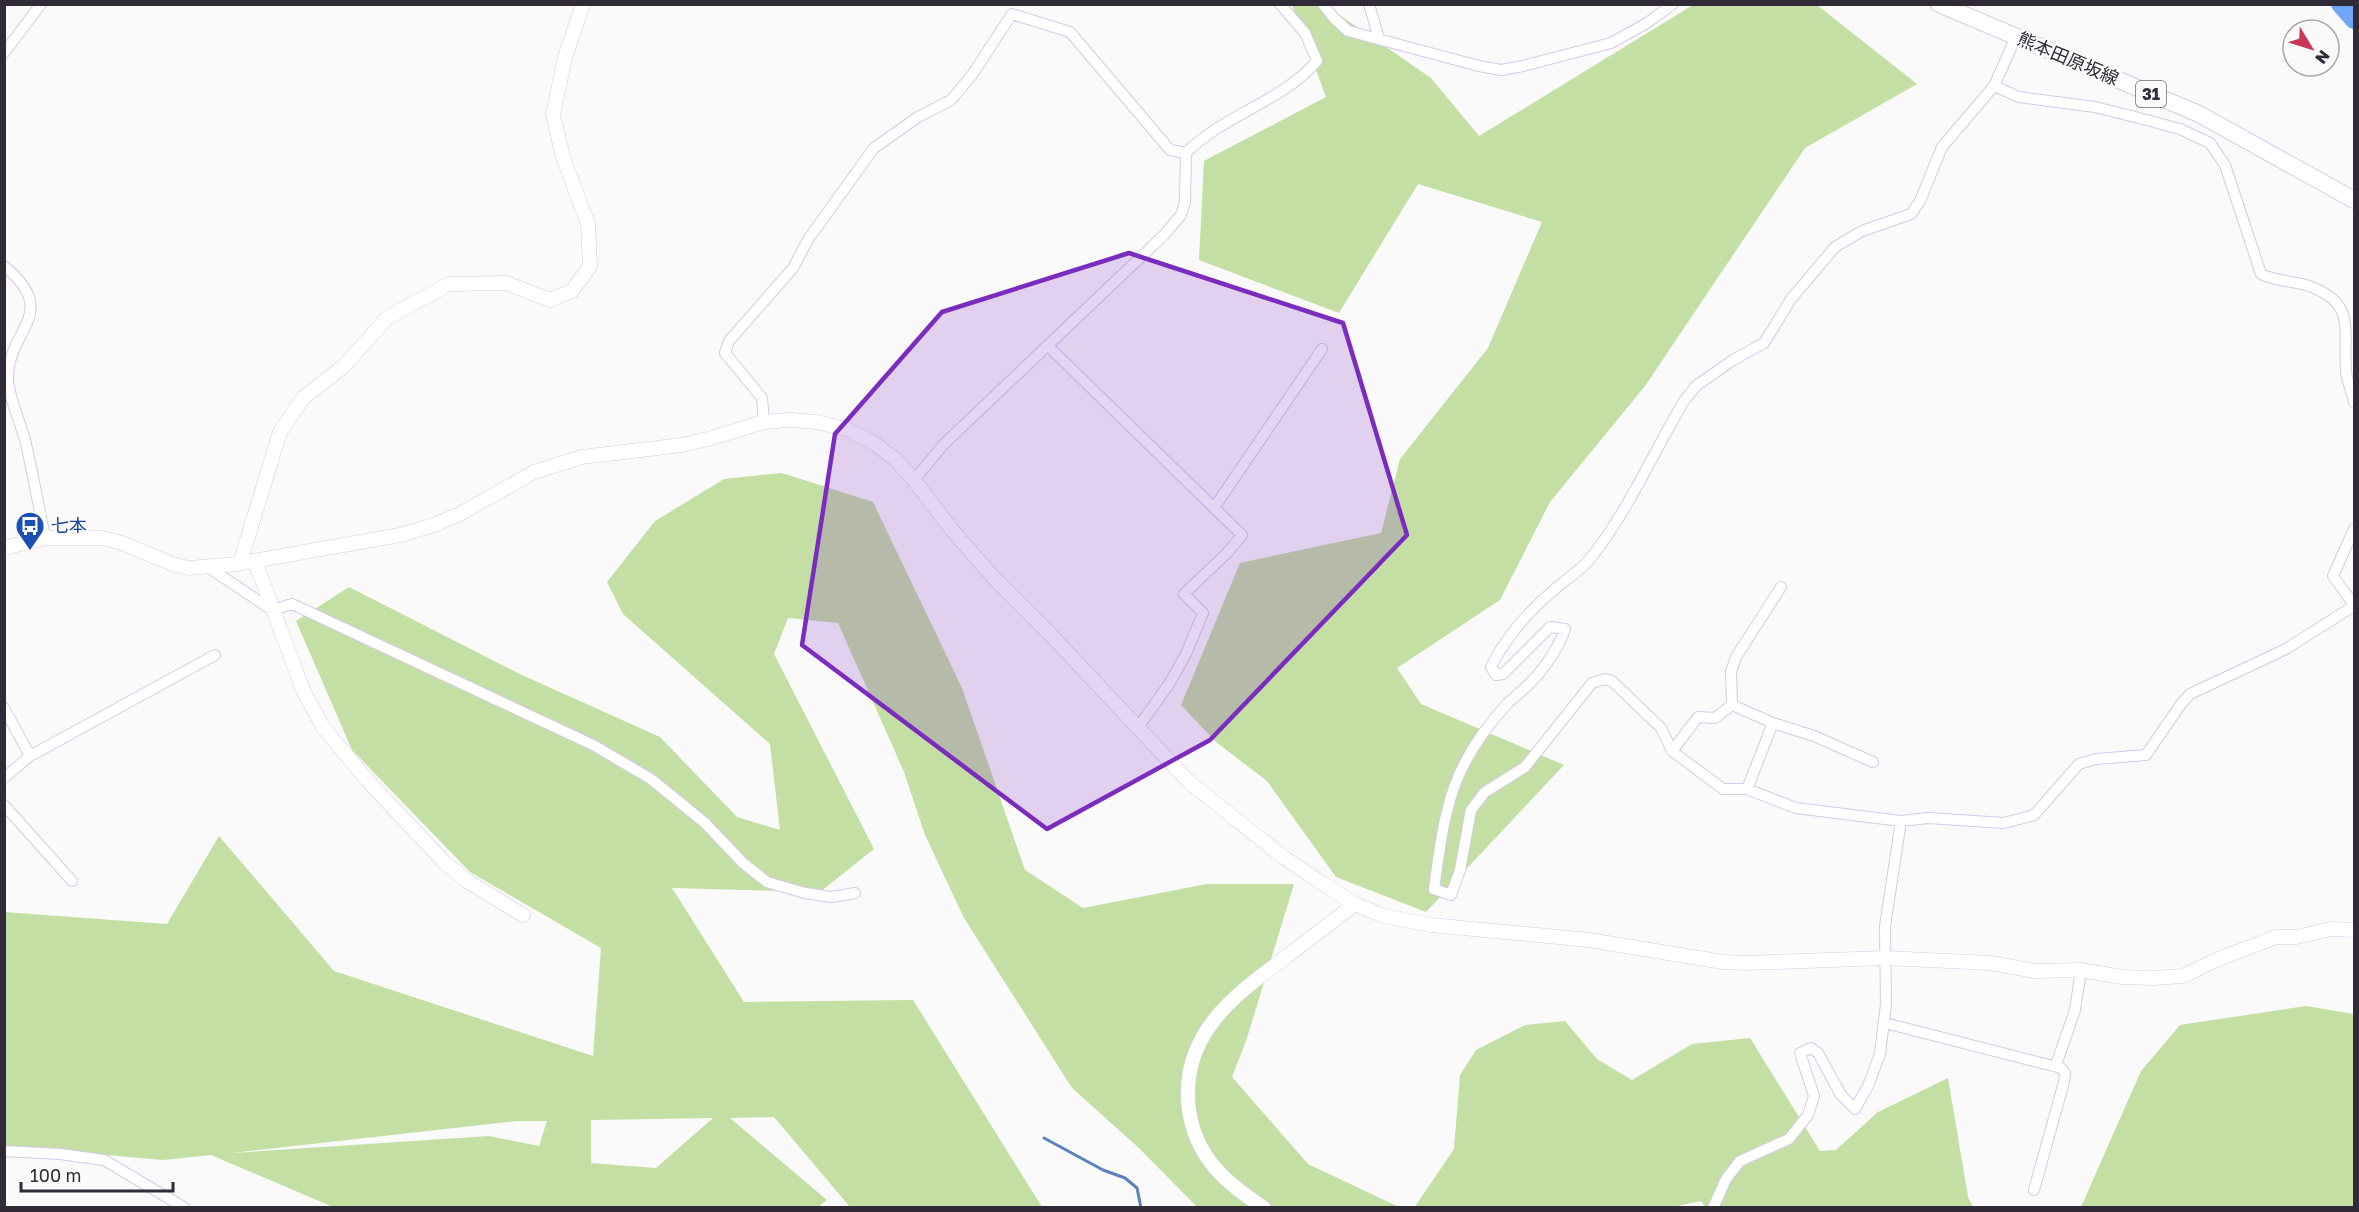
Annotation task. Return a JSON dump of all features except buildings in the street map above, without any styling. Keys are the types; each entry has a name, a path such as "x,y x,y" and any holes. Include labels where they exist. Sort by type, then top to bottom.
{"main road":[{"name":"熊本田原坂線","path":"1939,4 2199,114 2355,200"}],"street":[{"path":"4,53 41,4"},
{"path":"240,563 280,432 303,398 344,366 387,318 449,284 506,283 550,300 572,291 590,266 588,224 563,157 553,115 565,57 584,4"},
{"path":"764,422 762,398 725,353 729,341 793,267 809,238 874,148 918,117 951,100 972,75 1012,14 1070,32 1170,150 1186,153 1212,133 1303,77 1317,62 1305,33 1280,4"},
{"path":"1323,4 1348,31 1501,70 1611,43 1647,23 1673,4"},
{"path":"1369,4 1379,39"},
{"path":"2016,37 1994,86 1942,147 1920,201 1911,214 1862,231 1835,247 1791,299 1764,343 1733,360 1696,386 1684,401 1611,530 1588,562 1540,602 1520,623 1503,647 1491,667 1496,675 1503,674 1550,627 1565,629 1560,643 1530,684 1507,704 1469,752 1457,775 1447,803 1438,847 1434,889 1451,895 1460,870 1471,810 1485,792 1524,767 1592,683 1605,679 1612,681 1661,728 1671,751 1723,789 1747,789 1796,808 1901,820 1928,818 2004,823 2034,815 2079,764 2097,759 2146,755 2190,694 2286,649 2352,607 2352,602 2333,576 2355,529"},
{"path":"1994,86 2019,97 2095,107 2139,118 2180,129 2210,143 2225,165 2261,274 2306,285 2339,304 2343,313 2347,342 2346,373 2355,402"},
{"path":"914,480 944,444 1164,235 1181,215 1185,202 1186,153"},
{"path":"4,266 27,289 30,297 31,310 11,360 7,378 26,443 45,538"},
{"path":"1048,346 1242,535 1227,553 1184,594 1203,613 1186,654 1169,684 1137,729"},
{"path":"1214,508 1229,490 1322,349"},
{"path":"4,548 45,538 103,538 189,568 255,561 400,535 434,525 458,515 534,472 582,457 682,445 708,440 764,422 790,420 817,422 849,430 875,444 895,459 987,570 1189,782 1282,856 1355,904 1402,921 1589,940 1723,962 1886,958 1991,963 2035,971 2081,970 2122,977 2153,978 2183,976 2216,960 2276,937 2296,937 2331,929 2355,930"},
{"path":"255,561 303,690 323,727 344,754 445,863 467,881 523,915"},
{"path":"208,567 272,610"},
{"path":"1732,705 1731,672 1736,657 1781,587"},
{"path":"272,610 292,604 593,745 651,779 705,823 743,863 767,882 805,893 831,897 855,893"},
{"path":"4,778 30,756 215,655"},
{"path":"1671,751 1698,717 1715,717 1732,705"},
{"path":"1732,705 1773,723 1814,736 1873,762"},
{"path":"4,708 8,722 30,756"},
{"path":"1747,789 1773,723"},
{"path":"4,805 72,881"},
{"path":"1713,1208 1726,1179 1740,1161 1789,1139 1808,1115 1814,1096 1800,1053 1811,1048 1818,1053 1841,1095 1855,1109 1868,1086 1880,1054 1885,1023 1885,926 1901,820"},
{"path":"1264,1208 1235,1189 1212,1167 1201,1147 1191,1123 1188,1100 1188,1077 1194,1052 1206,1029 1226,1005 1253,981 1355,904"},
{"path":"2056,1065 2075,1010 2081,970"},
{"path":"1885,1023 2056,1065 2065,1073 2034,1190"},
{"path":"4,1151 60,1154 104,1160 185,1208"}],"highlighted area":[{"path":"1129,253 1343,323 1407,535 1210,740 1047,829 802,645 835,434 942,312"}],"green space":[{"path":"1292,5 1325,5 1431,78 1479,136 1693,5 1817,5 1917,84 1805,148 1645,386 1550,502 1500,600 1397,668 1421,704 1564,765 1426,912 1336,877 1267,781 1216,742 1181,705 1240,563 1381,533 1400,459 1488,348 1542,222 1418,184 1339,313 1199,260 1204,161 1326,97"},
{"path":"782,473 873,502 962,688 1025,870 1083,908 1207,884 1294,884 1246,1041 1232,1077 1308,1164 1399,1207 1197,1207 1140,1149 1072,1088 964,918 925,835 904,772 838,623 788,618 774,654 874,849 820,892 672,888 744,1002 913,1000 1042,1207 850,1207 774,1117 730,1118 827,1200 818,1207 333,1207 211,1155 163,1160 5,1146 4,912 167,924 219,836 334,971 593,1056 601,948 470,872 352,750 296,621 349,587 522,675 660,737 737,817 780,830 770,744 623,614 607,582 655,521 724,479","holes":["713,1118 656,1168 591,1163 591,1120","517,1121 547,1121 539,1146 489,1136 232,1153"]},
{"path":"2306,1006 2354,1014 2354,1207 2081,1207 2141,1071 2180,1025"},
{"path":"1565,1021 1597,1059 1632,1080 1692,1044 1750,1038 1820,1151 1836,1150 1878,1112 1948,1078 1968,1197 1973,1207 1706,1208 1701,1201 1668,1208 1414,1208 1454,1149 1460,1075 1476,1050 1525,1025"}],"waterway":[{"path":"2340,4 2354,20"},
{"path":"1044,1138 1103,1170 1125,1178 1137,1188 1141,1208"}],"place":[{"name":"七本","path":"30,552"}]}
